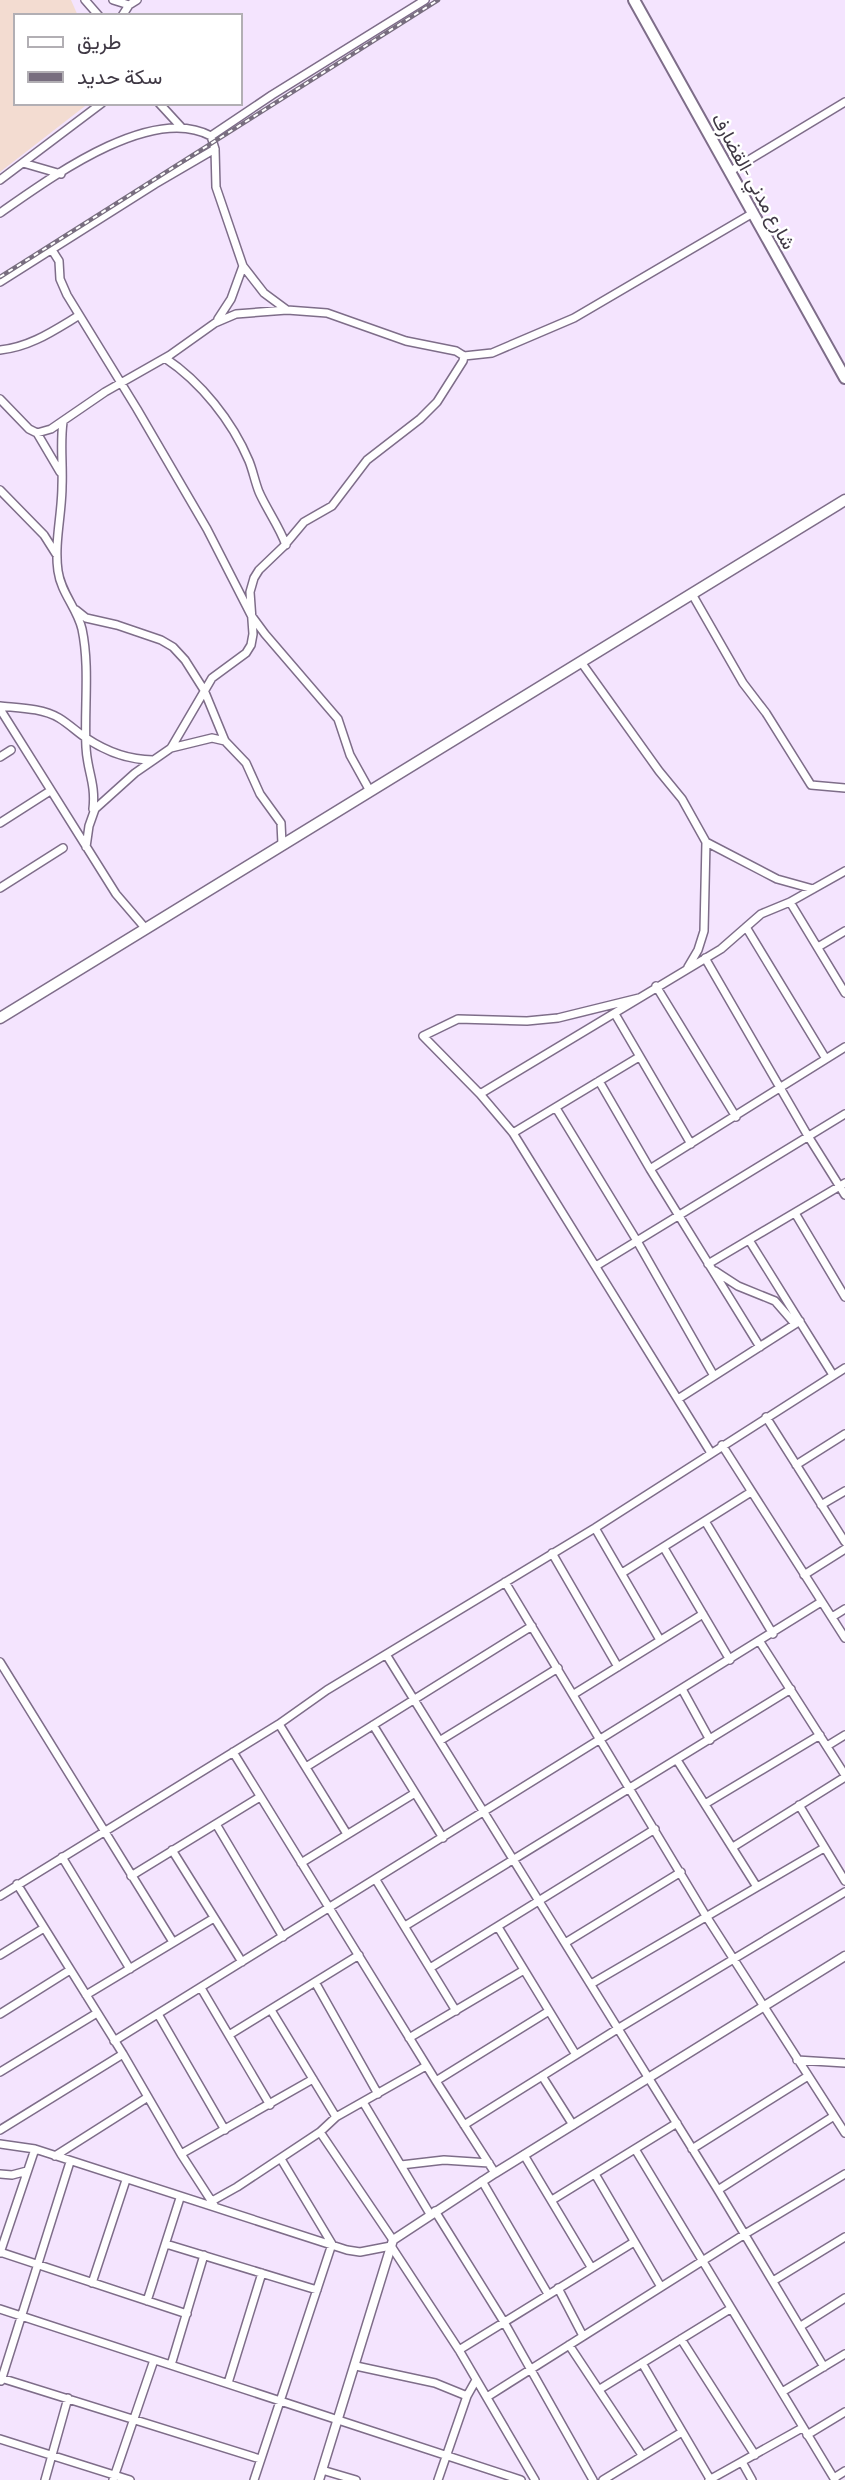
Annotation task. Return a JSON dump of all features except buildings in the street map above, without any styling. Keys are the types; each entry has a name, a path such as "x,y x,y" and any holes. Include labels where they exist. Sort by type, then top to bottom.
{"highway":[{"name":"شارع مدني -القضارف","path":"634,0 845,378"}],"main road":[{"path":"0,1018 845,500"}],"street":[{"path":"86,0 98,14"},
{"path":"113,0 129,5"},
{"path":"123,14 129,5 137,0"},
{"path":"211,136 425,0"},
{"path":"729,172 845,102"},
{"path":"0,180 99,105"},
{"path":"161,105 182,128"},
{"path":"0,213 96,152 125,138 149,131 182,128 200,130 211,136 215,149 216,187 243,266 264,293 287,310"},
{"path":"0,282 215,149"},
{"path":"23,163 61,174"},
{"path":"37,433 45,432 63,422 215,323 236,314 287,310 327,313 406,341 456,351 464,356 492,353 574,318 753,213"},
{"path":"52,250 59,261 60,279 78,316 207,529 251,615 338,719 354,765 370,791"},
{"path":"215,323 231,299 243,266"},
{"path":"0,350 34,342 78,316"},
{"path":"93,813 105,798 171,748 204,691 218,673 246,653 253,634 250,592 254,578 304,522 332,506 367,460 421,419 437,402 464,356"},
{"path":"165,358 196,384 231,429 245,452 260,493 279,527 285,545"},
{"path":"0,398 29,429 37,433 61,472"},
{"path":"63,422 57,554 61,585 75,610 82,632 86,738 95,788 86,847"},
{"path":"0,490 44,534 57,554"},
{"path":"692,594 743,683 766,713 811,785 845,788"},
{"path":"75,610 86,618 140,632 173,647 185,660 204,691 225,741 246,763 260,794 281,823 282,844"},
{"path":"581,662 682,799 706,842 704,931 688,968"},
{"path":"0,707 44,712 58,717 86,738 126,758 154,760"},
{"path":"0,707 116,894 146,929"},
{"path":"171,748 212,738 225,741"},
{"path":"0,757 11,750"},
{"path":"0,823 50,791"},
{"path":"706,842 777,879 813,889"},
{"path":"0,888 63,848"},
{"path":"480,1094 729,943 761,914 790,902 845,871"},
{"path":"790,902 845,993"},
{"path":"746,927 826,1059"},
{"path":"818,947 845,931"},
{"path":"705,958 808,1136 842,1184 845,1195"},
{"path":"656,986 736,1116"},
{"path":"639,998 558,1018 527,1021 458,1019 423,1036 480,1094 513,1133 710,1453"},
{"path":"615,1014 691,1143"},
{"path":"650,1169 845,1047"},
{"path":"513,1133 639,1057"},
{"path":"599,1081 760,1347"},
{"path":"556,1108 637,1241 714,1376"},
{"path":"597,1266 845,1114"},
{"path":"710,1266 842,1184"},
{"path":"795,1213 845,1297"},
{"path":"749,1240 797,1322 833,1375"},
{"path":"710,1266 737,1286 771,1299 797,1322"},
{"path":"678,1399 797,1322"},
{"path":"0,1896 279,1724 327,1690 595,1528 845,1368"},
{"path":"766,1417 845,1542"},
{"path":"796,1465 845,1434"},
{"path":"722,1445 845,1637"},
{"path":"821,1505 845,1491"},
{"path":"622,1573 751,1492"},
{"path":"705,1521 773,1634"},
{"path":"595,1528 660,1640"},
{"path":"664,1548 730,1660"},
{"path":"804,1575 845,1549"},
{"path":"552,1553 618,1667"},
{"path":"505,1582 762,2007 845,2133"},
{"path":"114,2041 821,1602"},
{"path":"832,1617 845,1609"},
{"path":"574,1694 703,1614"},
{"path":"306,1767 532,1626"},
{"path":"733,1847 845,1776 760,1642"},
{"path":"387,1656 619,2028 824,2367"},
{"path":"0,1662 173,1942"},
{"path":"441,1740 558,1668"},
{"path":"682,1689 710,1740"},
{"path":"405,1926 791,1689"},
{"path":"279,1724 348,1834"},
{"path":"373,1725 443,1838"},
{"path":"705,1804 820,1735"},
{"path":"827,1746 845,1735"},
{"path":"233,1752 495,2173"},
{"path":"677,1760 757,1887"},
{"path":"301,1863 415,1793"},
{"path":"131,1875 260,1797"},
{"path":"799,1805 845,1881"},
{"path":"216,1824 283,1937"},
{"path":"430,1968 655,1829"},
{"path":"591,1984 824,1848"},
{"path":"172,1850 242,1962"},
{"path":"62,1857 130,1969"},
{"path":"565,1943 681,1872"},
{"path":"376,1880 456,2011"},
{"path":"18,1884 213,2203"},
{"path":"464,2125 845,1892"},
{"path":"86,1995 214,1918"},
{"path":"498,1927 576,2055"},
{"path":"0,1955 44,1928"},
{"path":"229,2035 359,1955"},
{"path":"0,2144 35,2150 180,2197 213,2203 354,2252 392,2243 495,2173 845,1956"},
{"path":"0,2014 70,1970"},
{"path":"410,2038 524,1970"},
{"path":"315,1982 378,2094"},
{"path":"201,1988 270,2105"},
{"path":"271,2010 336,2117"},
{"path":"436,2081 549,2011"},
{"path":"0,2072 97,2013"},
{"path":"158,2014 225,2130"},
{"path":"0,2130 123,2054"},
{"path":"797,2060 845,2063"},
{"path":"213,2203 320,2132 336,2117 426,2066"},
{"path":"542,2076 573,2125"},
{"path":"692,2149 808,2076"},
{"path":"181,2154 313,2079"},
{"path":"55,2156 148,2097"},
{"path":"363,2102 504,2322 593,2480"},
{"path":"718,2190 834,2116"},
{"path":"552,2200 677,2123"},
{"path":"320,2132 459,2350 535,2480"},
{"path":"635,2148 835,2479 845,2471"},
{"path":"35,2150 0,2252 187,2314"},
{"path":"524,2155 591,2267"},
{"path":"254,2480 332,2244 281,2159"},
{"path":"401,2165 444,2160 489,2163"},
{"path":"70,2162 1,2381 135,2418 261,2459"},
{"path":"0,2174 12,2175 27,2171"},
{"path":"595,2174 661,2287"},
{"path":"486,2398 703,2260 845,2174"},
{"path":"92,2283 126,2180"},
{"path":"482,2182 548,2294"},
{"path":"147,2301 180,2197"},
{"path":"773,2281 845,2237"},
{"path":"459,2350 634,2242"},
{"path":"318,2480 356,2366 392,2243"},
{"path":"166,2244 317,2290"},
{"path":"171,2365 204,2255"},
{"path":"228,2383 262,2273"},
{"path":"558,2288 583,2336"},
{"path":"801,2326 845,2298"},
{"path":"0,2309 523,2480 529,2471"},
{"path":"600,2389 730,2309"},
{"path":"681,2339 755,2455"},
{"path":"569,2345 642,2455"},
{"path":"782,2392 845,2354"},
{"path":"114,2477 154,2360"},
{"path":"642,2363 710,2480 845,2412"},
{"path":"356,2366 435,2383 467,2396"},
{"path":"438,2480 475,2379"},
{"path":"45,2480 68,2398"},
{"path":"603,2480 682,2432"},
{"path":"0,2439 130,2480"},
{"path":"742,2462 752,2480"},
{"path":"322,2470 356,2480"}],"shaded area":[{"path":"0,0 71,0 77,14 14,14 14,105 86,105 0,172"}],"railway":[{"path":"0,277 438,0"}]}
